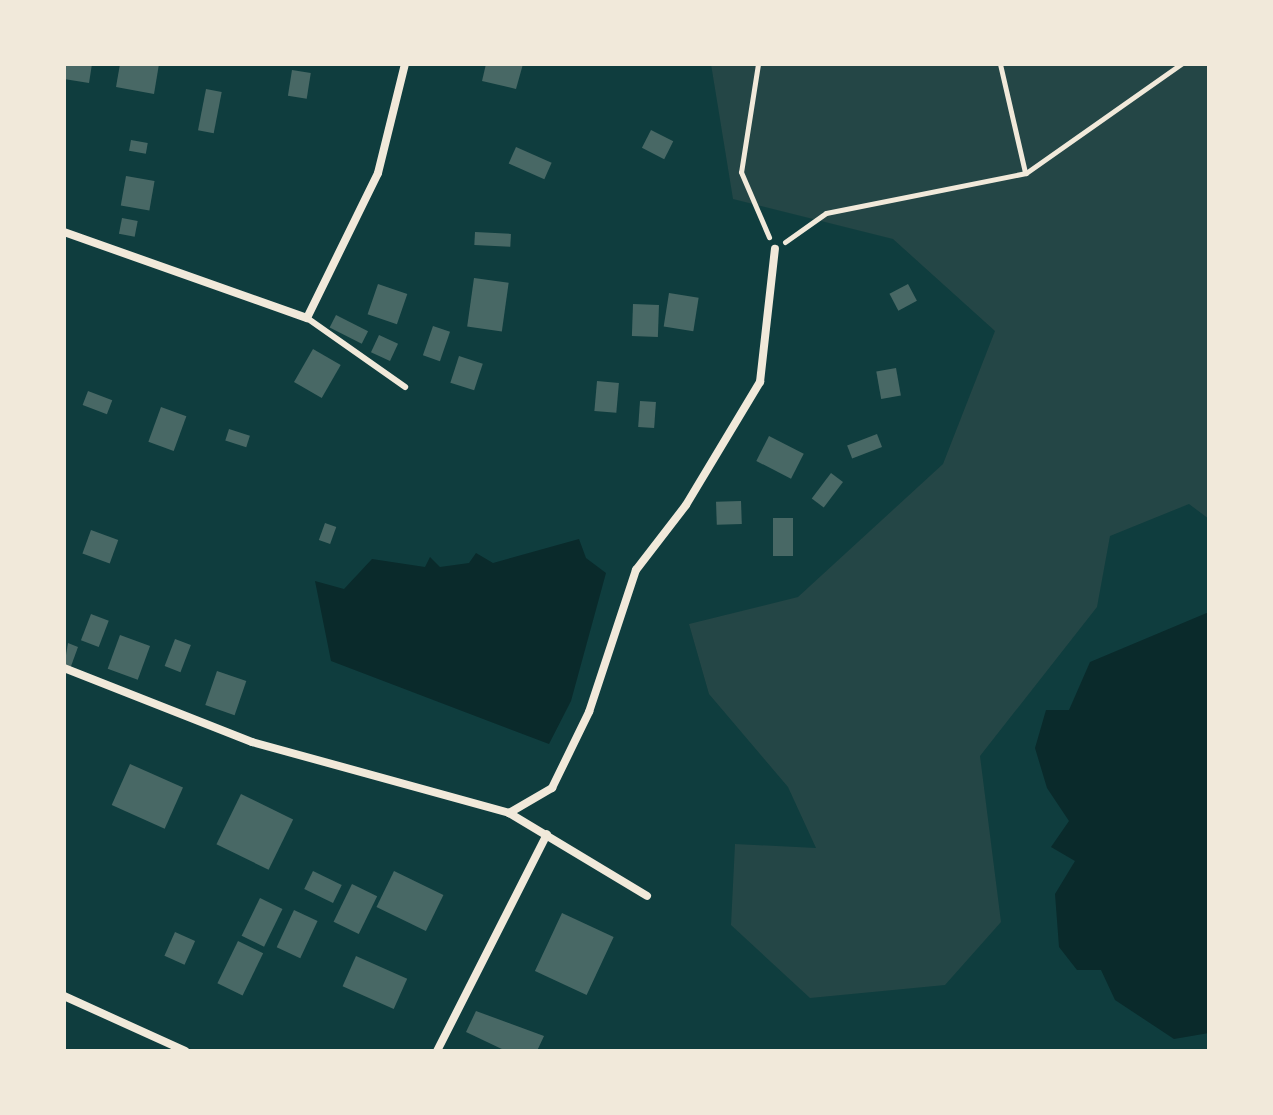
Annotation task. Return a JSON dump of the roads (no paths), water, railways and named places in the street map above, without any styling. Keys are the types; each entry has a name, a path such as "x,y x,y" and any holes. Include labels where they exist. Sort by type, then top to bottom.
{"street":[{"path":"64,232 307,318 378,173 405,64"},
{"path":"509,813 552,788 589,712 636,570 686,505 760,382 775,249"},
{"path":"64,668 252,742 509,813 647,896"},
{"path":"437,1051 547,834"},
{"path":"64,996 185,1051"}],"lane":[{"path":"307,318 405,387"}]}
